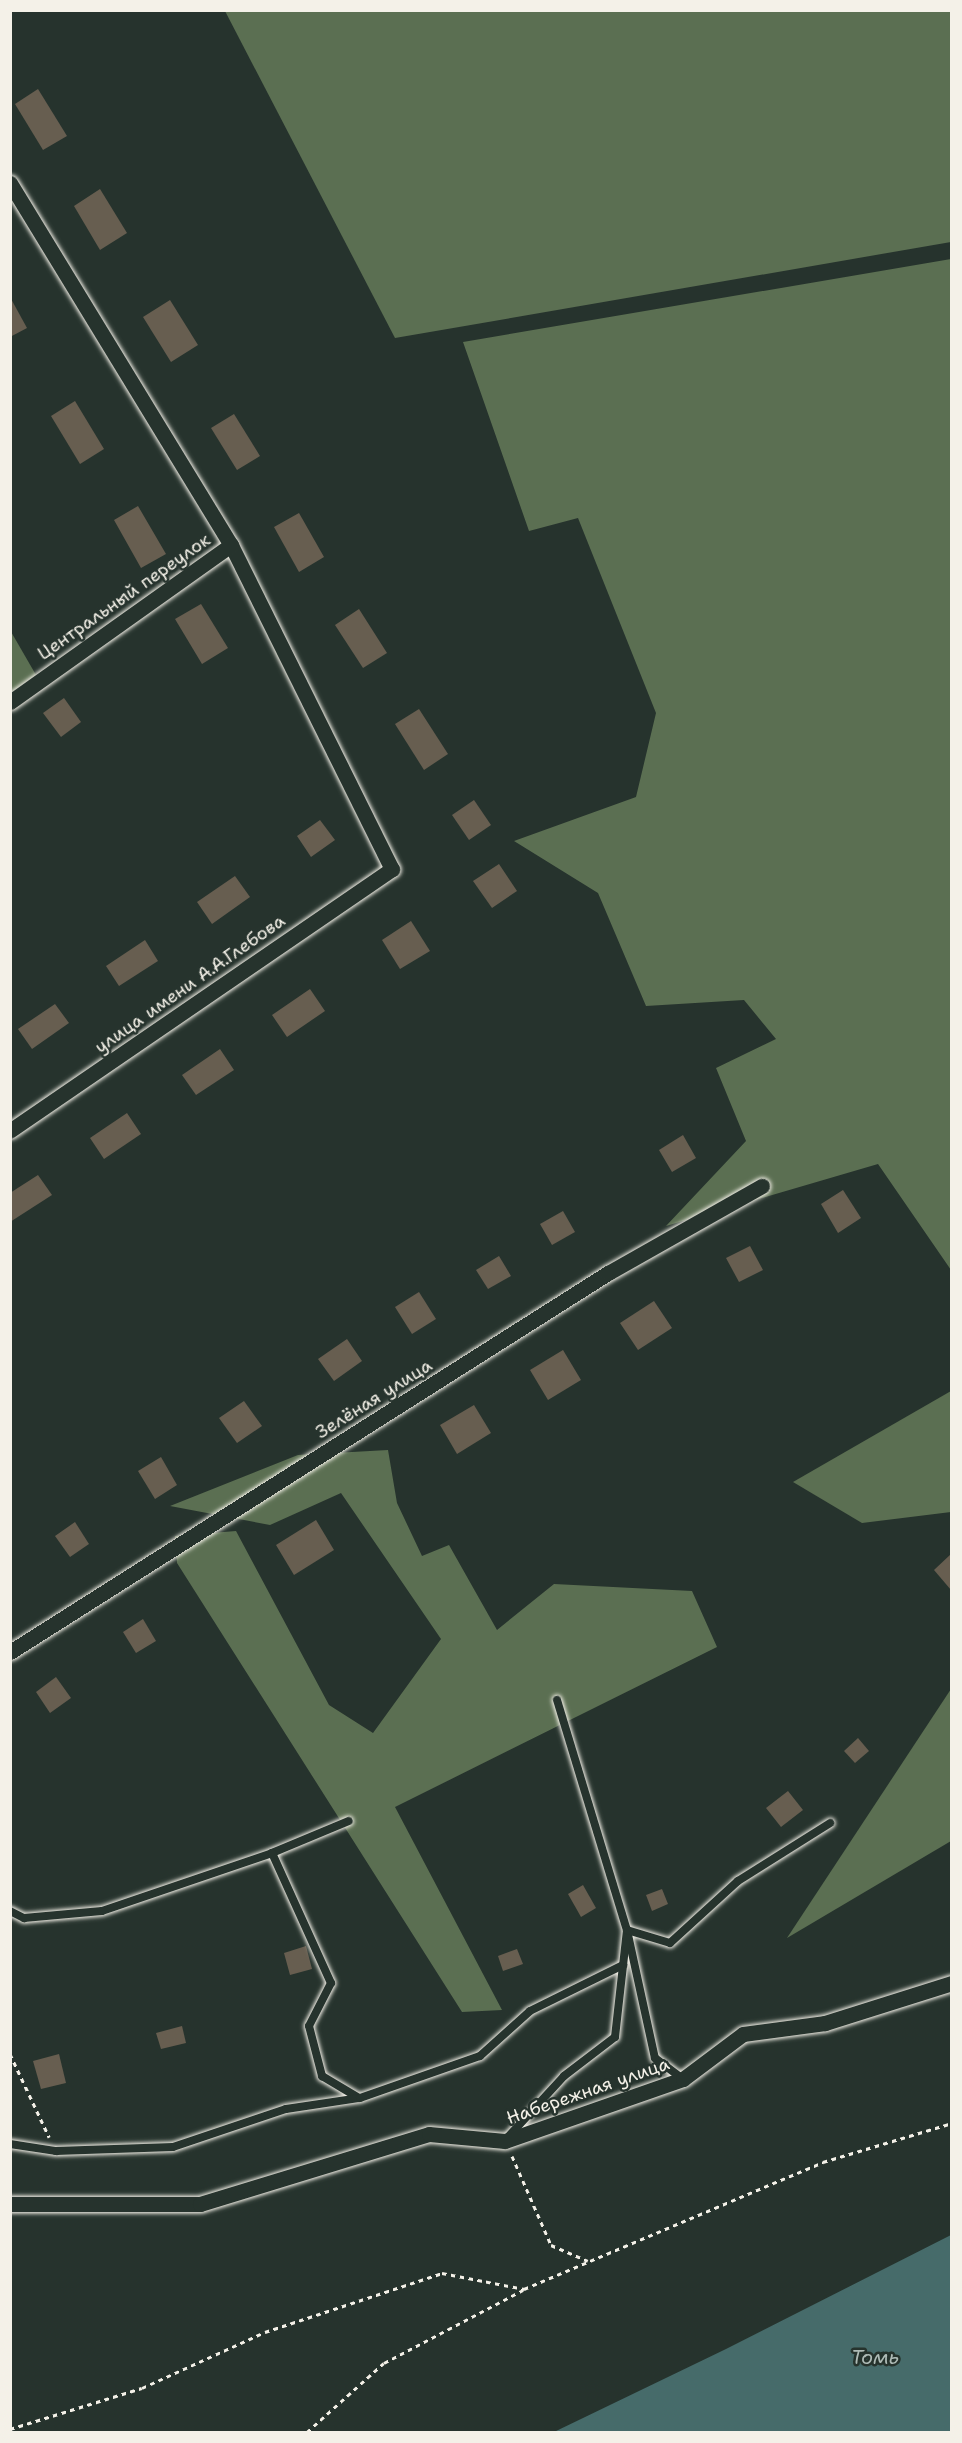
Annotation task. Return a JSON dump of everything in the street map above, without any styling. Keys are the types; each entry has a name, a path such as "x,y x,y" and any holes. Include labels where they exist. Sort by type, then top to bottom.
{"street":[{"path":"10,183 231,545"},
{"name":"Центральный переулок","path":"10,702 231,545"},
{"name":"улица имени А.А.Глебова","path":"10,1131 392,869 231,545"},
{"name":"Зелёная улица","path":"10,1652 608,1273 762,1186"},
{"name":"Набережная улица","path":"10,2204 200,2204 429,2134 505,2140 683,2079 743,2034 825,2023 951,1983"}],"lane":[{"path":"557,1700 627,1930 655,2058 683,2079"},
{"path":"10,1911 24,1918 102,1911 272,1853 349,1821"},
{"path":"627,1930 670,1943 738,1881 830,1823"},
{"path":"272,1853 331,1983 309,2026 322,2076 360,2098"},
{"path":"505,2140 564,2076 615,2037 627,1930"},
{"path":"10,2144 56,2151 173,2147 286,2109 360,2098 480,2056 530,2011 623,1965"}],"path":[{"path":"10,2054 56,2151"},
{"path":"307,2433 384,2363 524,2289 823,2162 951,2123"},
{"path":"505,2140 551,2245 588,2262"},
{"path":"10,2429 142,2388 265,2332 442,2273 524,2289"}],"green space":[{"path":"225,11 951,11 951,242 395,338"},
{"path":"951,259 951,1270 878,1164 666,1226 746,1141 716,1068 776,1039 744,1000 646,1006 598,893 514,841 636,797 656,713 578,518 529,531 463,342"},
{"path":"10,630 36,675 10,693"},
{"path":"951,1391 951,1512 862,1523 793,1482"},
{"path":"388,1450 397,1503 422,1556 449,1545 497,1630 554,1584 692,1591 717,1647 395,1807 502,2010 462,2012 177,1563 175,1536 236,1531 329,1705 373,1733 441,1639 341,1493 270,1525 170,1506 298,1455"},
{"path":"951,1689 951,1841 787,1938"}],"water":[{"name":"Томь","path":"951,2235 951,2432 554,2432 726,2349"}],"building":[{"path":"38,89 67,136 43,150 15,104"},
{"path":"100,189 127,233 100,250 74,206"},
{"path":"10,297 27,328 10,337"},
{"path":"170,300 198,345 171,362 143,317"},
{"path":"75,401 104,449 80,464 51,416"},
{"path":"234,414 260,456 237,470 211,428"},
{"path":"138,506 166,554 141,568 114,520"},
{"path":"299,513 324,557 299,572 274,527"},
{"path":"201,604 228,648 202,664 175,619"},
{"path":"359,609 387,653 363,668 335,625"},
{"path":"64,698 81,722 61,737 43,713"},
{"path":"419,709 448,754 424,770 395,724"},
{"path":"474,800 491,825 469,840 452,815"},
{"path":"320,820 335,840 311,857 297,836"},
{"path":"499,864 517,891 492,908 473,881"},
{"path":"235,876 250,897 212,924 197,902"},
{"path":"411,921 430,951 400,969 382,940"},
{"path":"145,940 158,961 119,986 106,966"},
{"path":"310,989 325,1011 287,1037 272,1015"},
{"path":"55,1004 69,1023 32,1049 18,1029"},
{"path":"220,1049 234,1070 196,1095 182,1075"},
{"path":"127,1113 141,1134 104,1159 90,1138"},
{"path":"683,1135 696,1158 672,1172 659,1150"},
{"path":"38,1175 52,1195 10,1222 10,1193"},
{"path":"843,1190 861,1218 838,1233 821,1204"},
{"path":"563,1211 575,1232 552,1245 540,1224"},
{"path":"750,1246 763,1270 739,1282 726,1258"},
{"path":"499,1256 511,1276 488,1289 476,1270"},
{"path":"419,1292 436,1319 412,1334 395,1307"},
{"path":"654,1301 672,1328 638,1350 620,1323"},
{"path":"347,1339 362,1361 334,1381 318,1359"},
{"path":"563,1350 581,1380 548,1400 530,1370"},
{"path":"244,1401 262,1426 237,1443 219,1418"},
{"path":"474,1405 491,1433 457,1454 440,1425"},
{"path":"161,1457 177,1485 155,1499 138,1471"},
{"path":"316,1520 334,1550 294,1575 276,1545"},
{"path":"75,1522 89,1544 70,1557 55,1536"},
{"path":"951,1554 951,1590 934,1570"},
{"path":"143,1619 156,1641 136,1653 123,1632"},
{"path":"56,1677 71,1698 50,1713 36,1692"},
{"path":"858,1738 869,1751 855,1763 844,1751"},
{"path":"788,1791 803,1810 781,1827 766,1808"},
{"path":"583,1885 596,1908 581,1917 568,1894"},
{"path":"662,1889 668,1904 652,1911 646,1895"},
{"path":"306,1946 312,1969 290,1975 284,1953"},
{"path":"517,1949 523,1964 503,1971 498,1956"},
{"path":"182,2026 186,2043 161,2049 156,2033"},
{"path":"59,2054 66,2083 41,2089 33,2061"}]}
